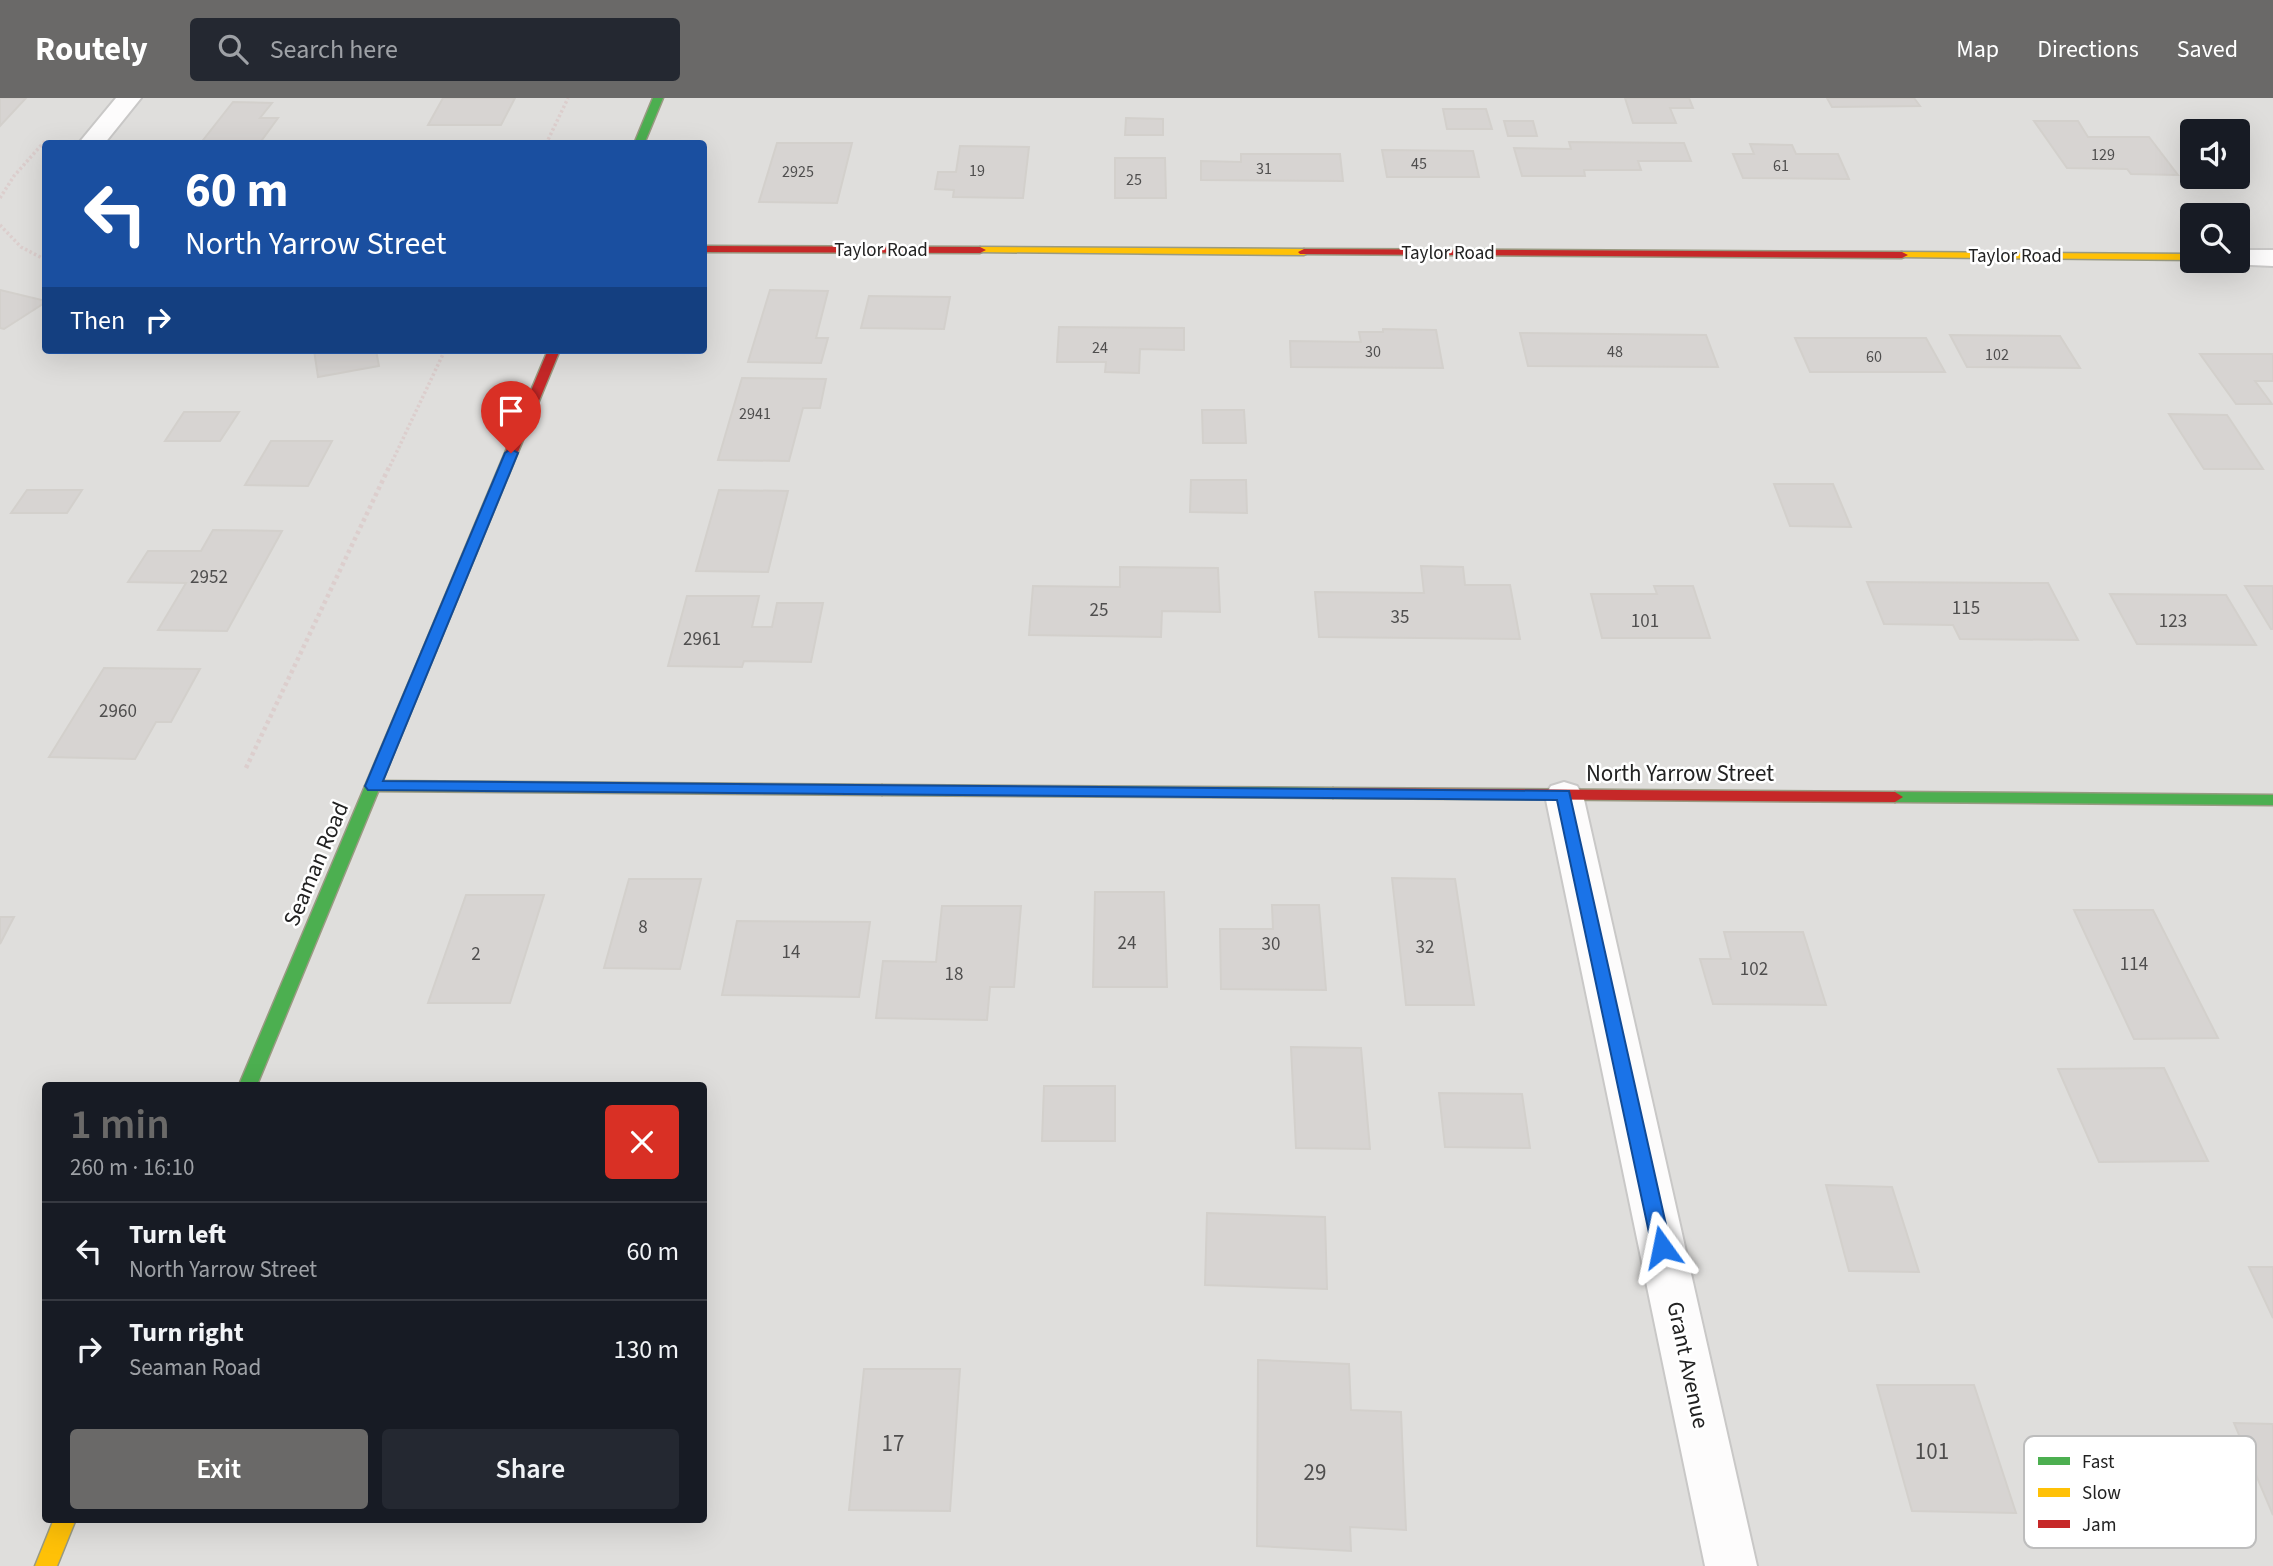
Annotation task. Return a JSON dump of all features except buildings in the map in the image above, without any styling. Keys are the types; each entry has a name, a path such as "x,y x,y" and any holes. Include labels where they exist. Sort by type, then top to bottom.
{"street":[{"path":"93,140 128,98"},
{"path":"641,140 658,98"},
{"name":"Taylor Road","path":"707,249 2180,257"},
{"path":"2250,257 2273,258"},
{"name":"Seaman Road","path":"249,1082 552,354"},
{"name":"North Yarrow Street","path":"373,786 2273,800"},
{"name":"Grant Avenue","path":"1564,795 1731,1566"},
{"path":"46,1566 63,1523"}],"path":[{"path":"547,140 568,98"},
{"path":"0,198 14,176 42,144"},
{"path":"0,225 21,247 42,258"},
{"path":"246,768 443,354"}],"shaded area":[{"path":"0,98 2273,98 2273,1566 0,1566"}],"traffic: fast":[{"path":"641,140 658,98"},
{"path":"249,1082 429,651"},
{"path":"882,790 1333,793"},
{"path":"1895,797 2273,800"}],"traffic: slow":[{"path":"980,250 1304,252"},
{"path":"1902,255 2180,257"},
{"path":"373,786 882,790"},
{"path":"46,1566 63,1523"}],"traffic: jam":[{"path":"707,249 980,250"},
{"path":"1304,252 1902,255"},
{"path":"429,651 552,354"},
{"path":"1333,793 1895,797"}],"route":[{"path":"511,453 373,786 1564,795 1662,1247"}]}
